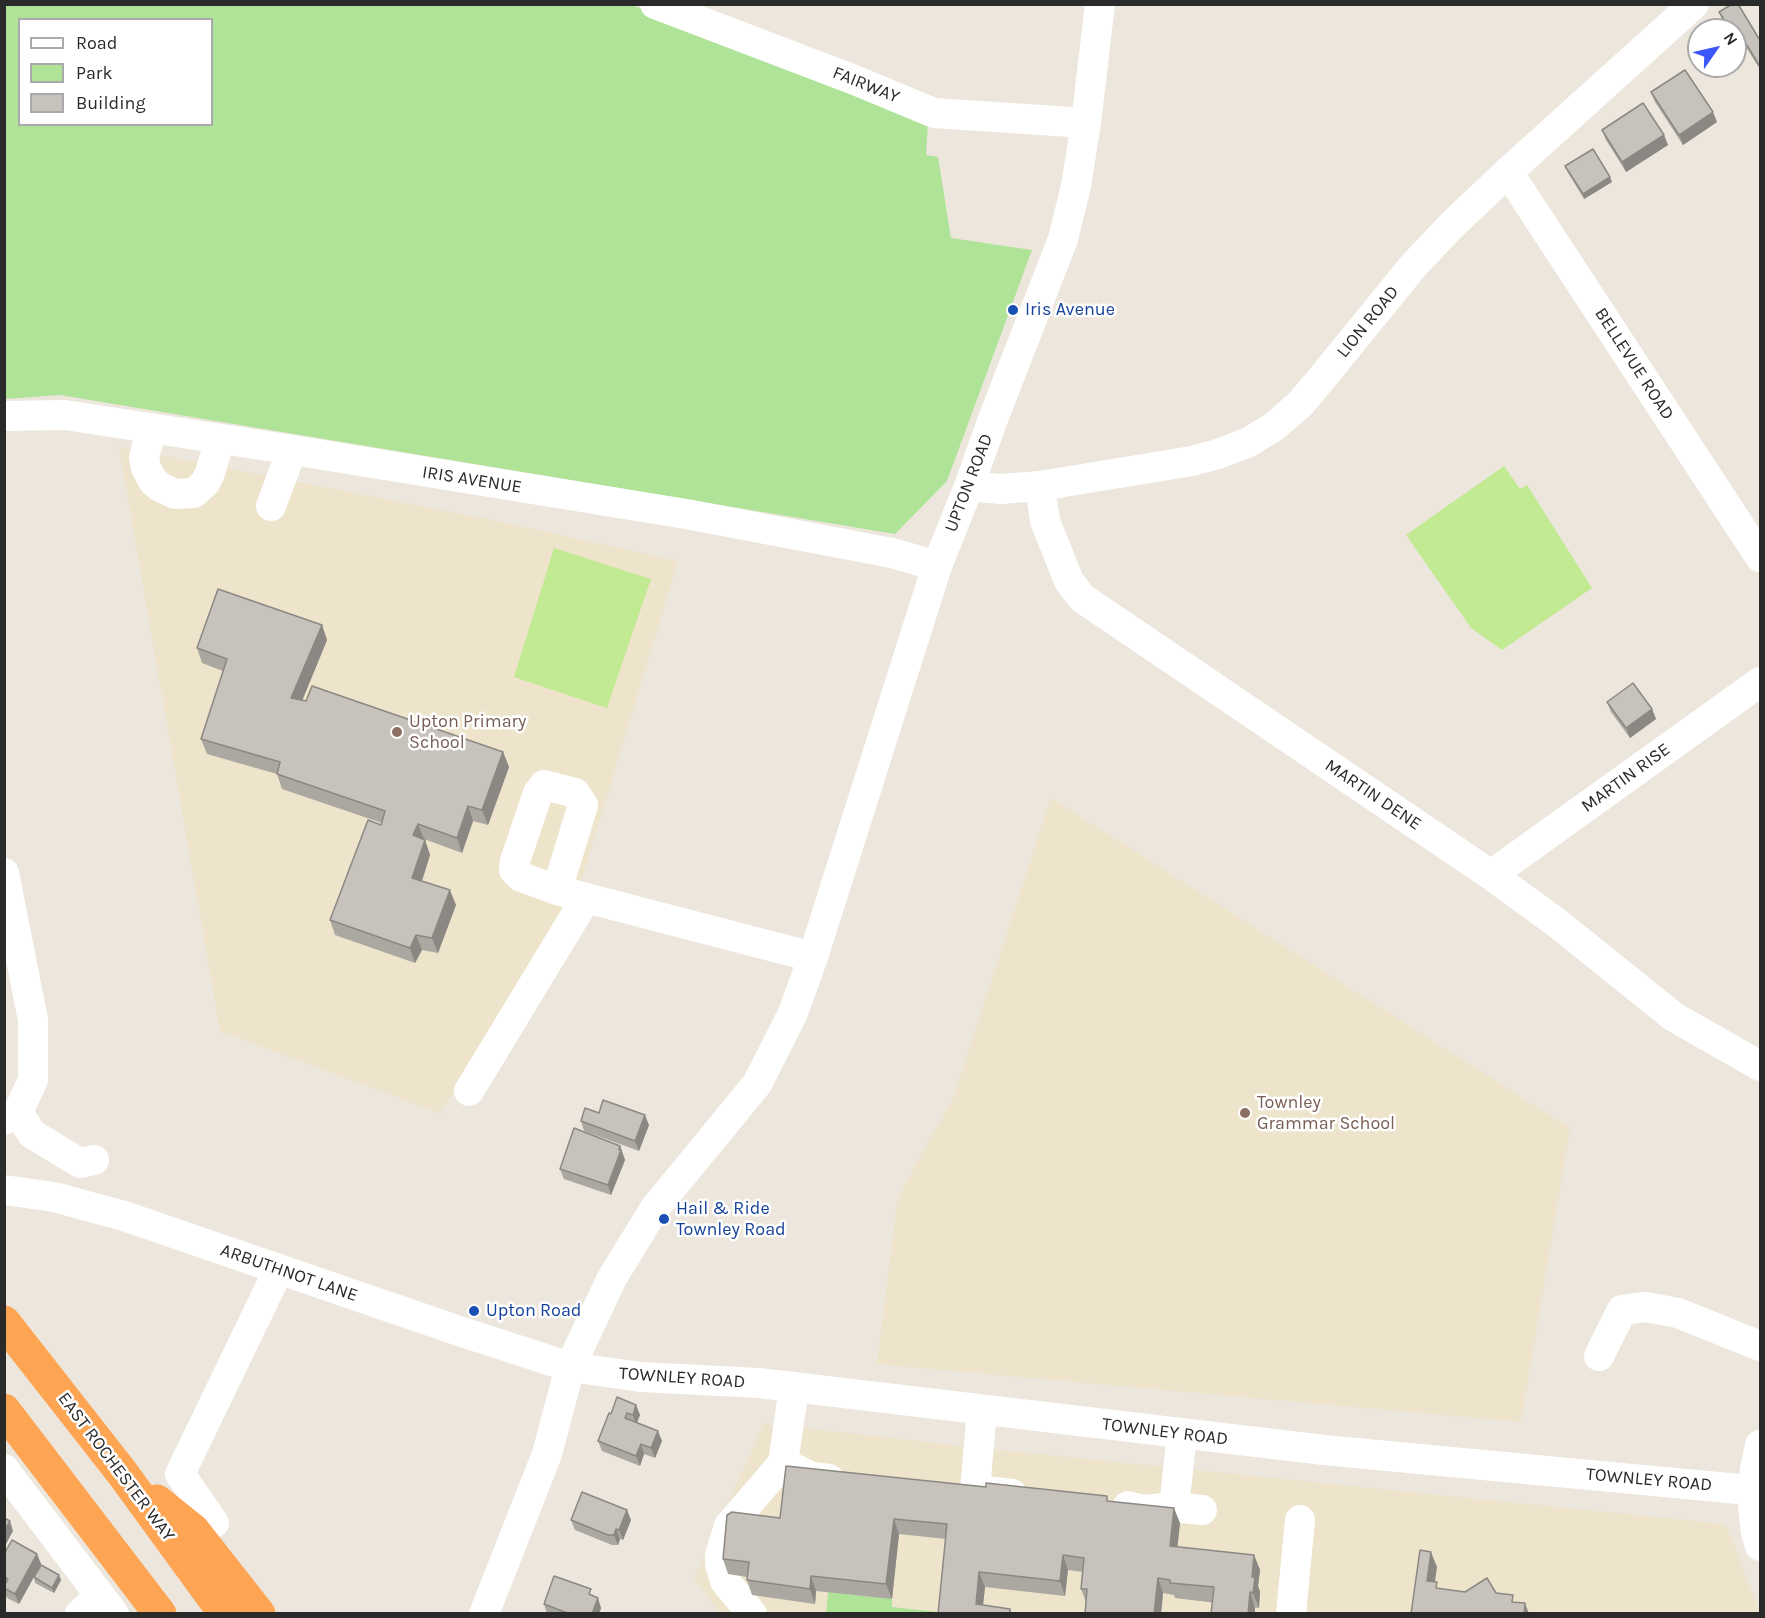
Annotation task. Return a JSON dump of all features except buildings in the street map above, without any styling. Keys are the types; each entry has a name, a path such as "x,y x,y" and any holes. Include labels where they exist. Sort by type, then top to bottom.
{"highway":[{"name":"EAST ROCHESTER WAY","path":"4,1322 123,1474 225,1614"},
{"path":"4,1410 160,1614"},
{"path":"123,1474 193,1530 259,1614"}],"street":[{"name":"FAIRWAY","path":"655,4 852,79 934,113 1086,123"},
{"name":"UPTON ROAD","path":"484,1614 547,1454 570,1367 612,1278 655,1208 757,1084 794,1014 937,566 1063,238 1076,186 1086,123 1100,4"},
{"name":"LION ROAD","path":"969,486 1001,489 1040,486 1201,459 1249,442 1275,426 1323,378 1414,265 1508,172 1694,4"},
{"name":"BELLEVUE ROAD","path":"1508,172 1761,556"},
{"name":"IRIS AVENUE","path":"4,416 65,415 292,450 686,514 892,553 937,566"},
{"path":"152,428 144,457 146,468 153,481 175,495 194,493 205,483 220,440"},
{"path":"271,506 292,450"},
{"name":"MARTIN DENE","path":"1040,486 1045,521 1069,581 1082,598 1491,874 1557,923 1674,1017 1761,1066"},
{"name":"MARTIN RISE","path":"1491,874 1761,682"},
{"path":"4,873 33,1020 33,1080 11,1116 32,1134 80,1163 94,1160"},
{"path":"468,1091 571,893 813,957"},
{"name":"ARBUTHNOT LANE","path":"4,1190 54,1197 124,1216 570,1367"},
{"path":"214,1523 180,1474 279,1269"},
{"path":"1599,1356 1622,1310 1646,1307 1678,1313 1761,1346"},
{"name":"TOWNLEY ROAD","path":"570,1367 641,1377 759,1383 1324,1450 1757,1490"},
{"path":"752,1614 725,1581 720,1555 729,1526 783,1463 794,1388"},
{"path":"975,1490 982,1410"},
{"path":"1106,1503 1144,1510 1188,1509 1182,1434"},
{"path":"1761,1445 1755,1469 1756,1533 1761,1546"},
{"path":"783,1463 812,1477 857,1482"},
{"path":"4,1469 98,1607"},
{"path":"945,1490 975,1490 1035,1496"},
{"path":"1291,1614 1300,1520"}],"shaded area":[{"name":"Upton Primary School","path":"119,447 497,521 678,561 575,902 440,1113 220,1031"},
{"name":"Townley Grammar School","path":"1051,798 1570,1128 1521,1422 877,1364 898,1197 953,1098"},
{"path":"764,1423 769,1424 776,1435 793,1438 804,1428 1723,1524 1728,1529 1760,1613 721,1614 694,1579"}],"green space":[{"path":"5,5 632,5 928,121 926,155 938,157 951,238 1032,250 947,481 895,534 60,395 5,399"},
{"path":"1504,466 1520,489 1527,485 1592,588 1502,650 1471,628 1406,535"},
{"path":"554,548 651,579 607,708 514,677"},
{"path":"828,1592 892,1599 892,1607 938,1612 938,1614 826,1614"}],"place":[{"name":"Iris Avenue","path":"1013,310"},
{"name":"Upton Primary School","path":"397,732"},
{"name":"Townley Grammar School","path":"1245,1113"},
{"name":"Hail & Ride Townley Road","path":"664,1219"},
{"name":"Upton Road","path":"474,1311"}]}
